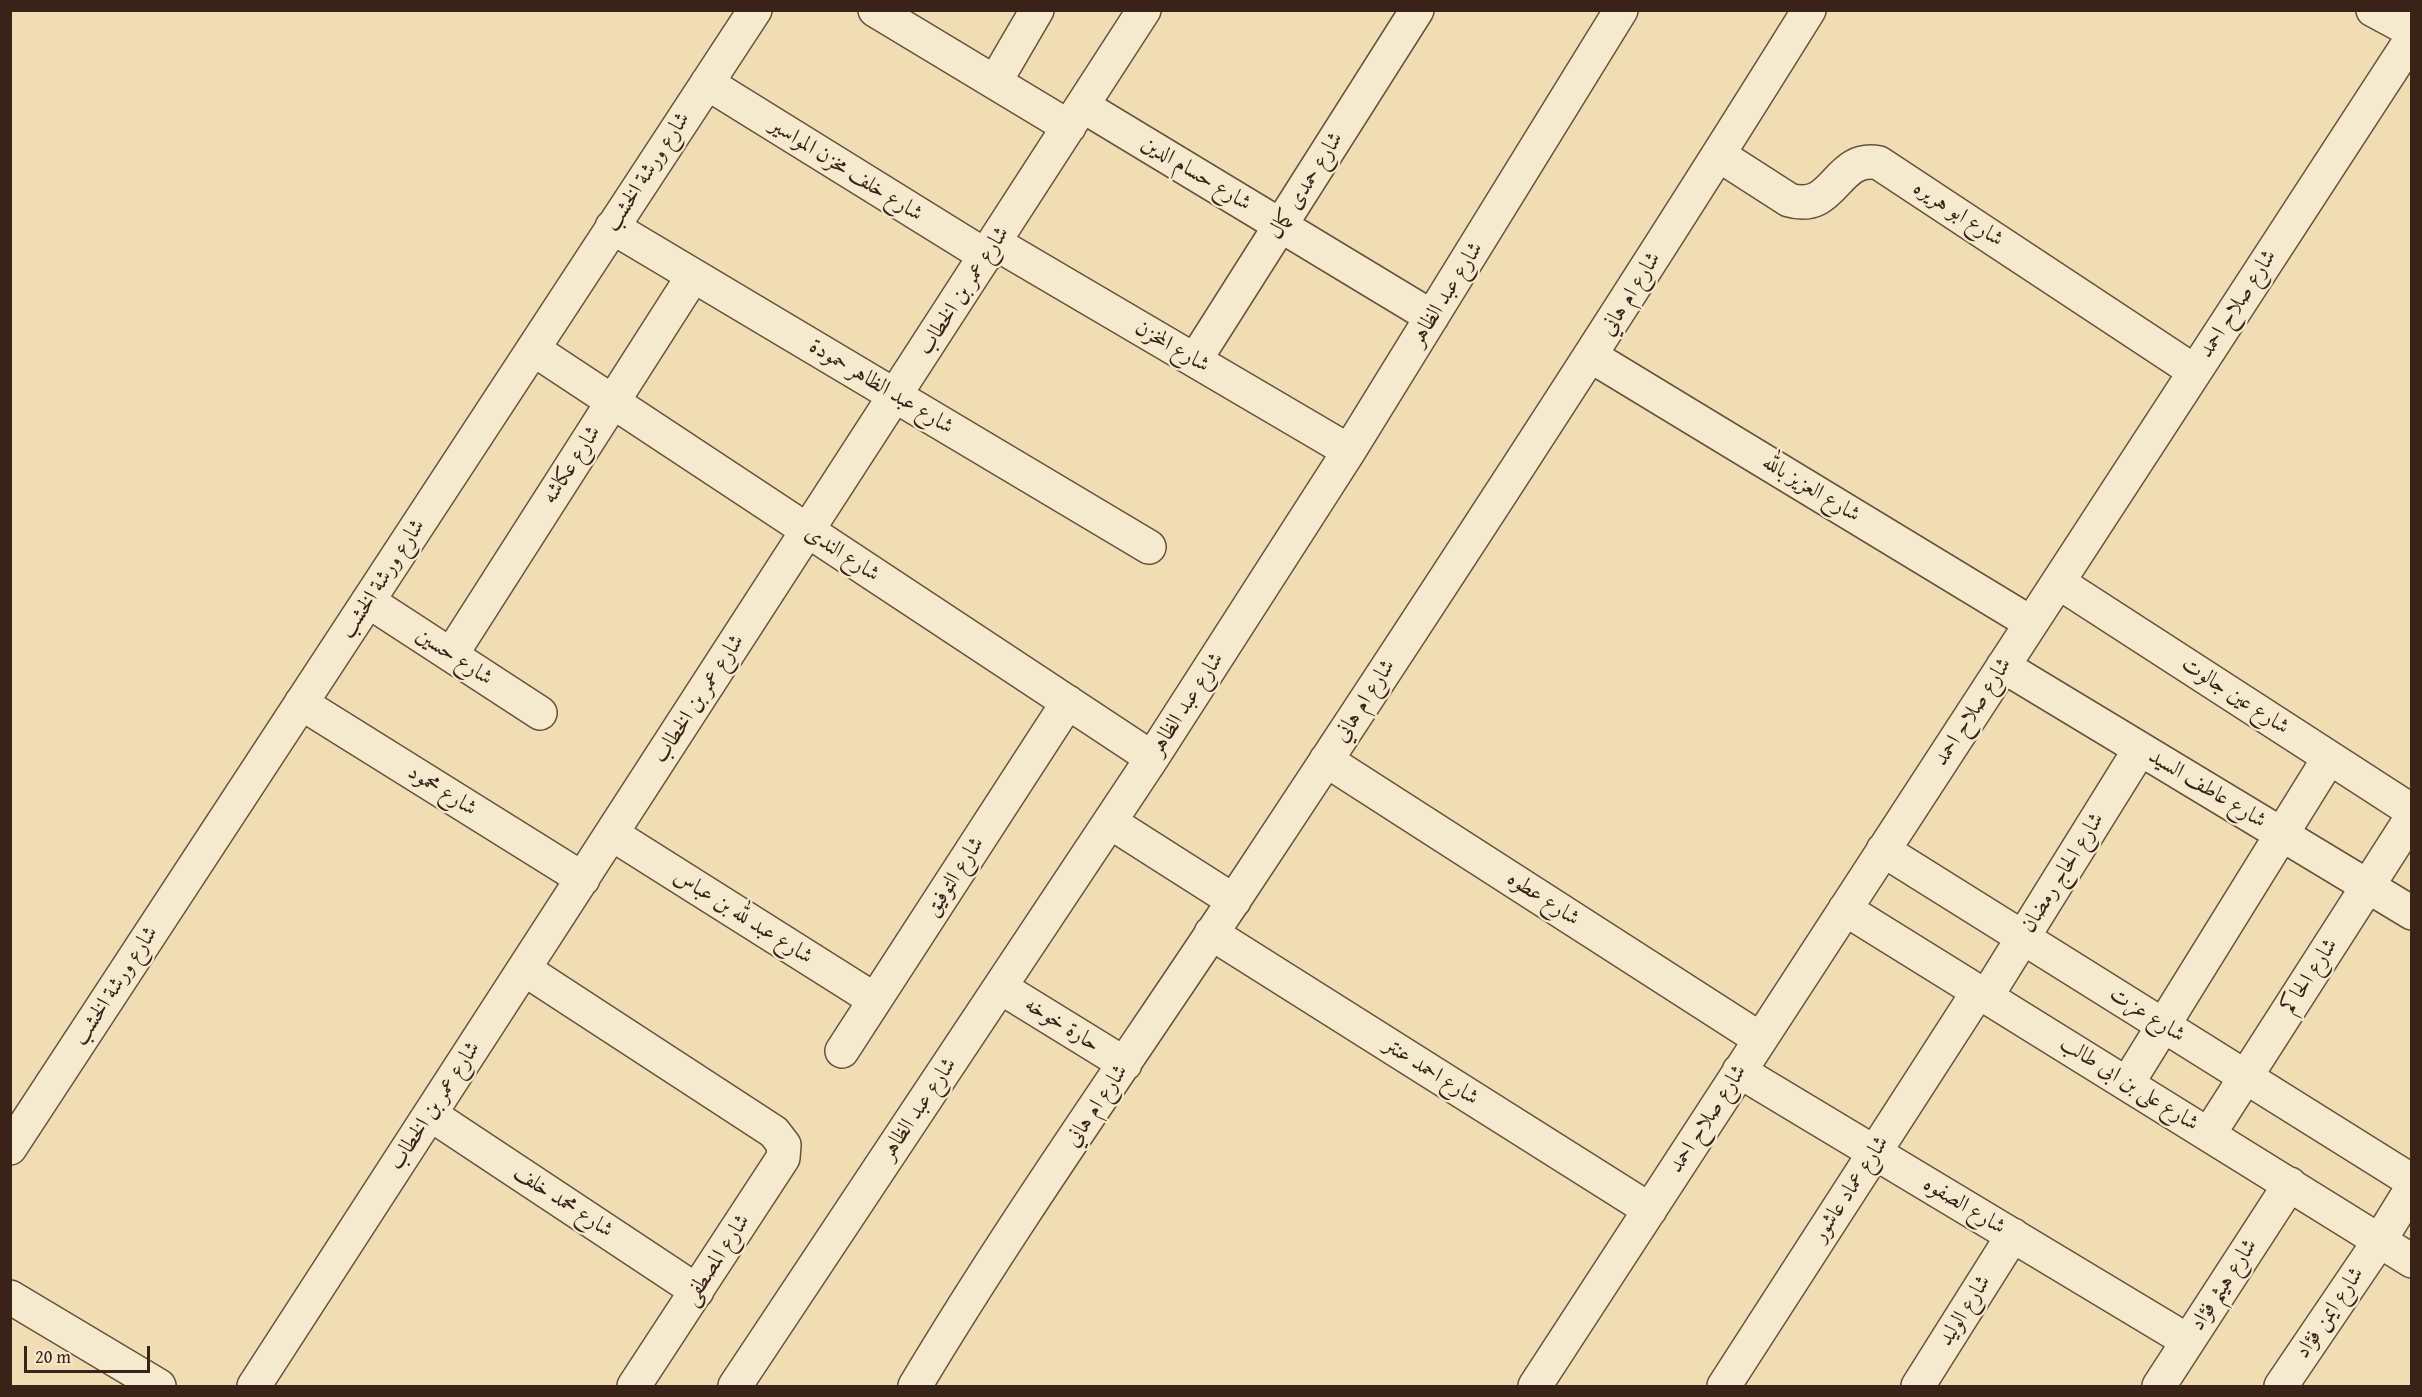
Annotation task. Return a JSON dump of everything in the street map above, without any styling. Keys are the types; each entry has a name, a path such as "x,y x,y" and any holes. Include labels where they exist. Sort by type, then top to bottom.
{"street":[{"name":"شارع ورشة الخشب","path":"10,1148 755,10"},
{"name":"شارع حسام الدين","path":"875,10 995,82 1076,117 1280,226 1432,317"},
{"path":"995,82 1037,10"},
{"name":"شارع عمر بن الخطاب","path":"254,1386 1144,10"},
{"name":"شارع حمدى كمال","path":"1195,360 1416,10"},
{"name":"شارع عبد الظاهر","path":"735,1386 1152,758 1349,451 1622,10"},
{"name":"شارع ام هاني","path":"915,1386 975,1287 1234,901 1591,356 1809,10"},
{"name":"شارع صلاح احمد","path":"1535,1386 2194,371 2399,22"},
{"name":"شارع خلف مخزن المواسير","path":"706,83 990,250"},
{"name":"شارع ابو هريره","path":"1719,155 1789,200 1799,203 1819,199 1853,165 1870,161 1880,163 2194,371"},
{"name":"شارع عبد الظاهر حمودة","path":"612,227 1149,547"},
{"name":"شارع المخزن","path":"990,250 1195,360 1349,451"},
{"name":"شارع عكاشه","path":"451,655 693,276"},
{"name":"شارع الندى","path":"533,349 1152,758"},
{"name":"شارع العزيز بالله","path":"1591,356 2031,623"},
{"name":"شارع عين جالوت","path":"2058,582 2412,811"},
{"name":"شارع حسين","path":"368,601 540,713"},
{"name":"شارع عاطف السيد","path":"2003,666 2412,913"},
{"name":"شارع التوفيق","path":"842,1051 1068,702"},
{"name":"شارع محمود","path":"302,703 583,879"},
{"name":"شارع الحاج رمضان","path":"1982,994 2023,938 2140,749"},
{"path":"2127,1084 2329,758"},
{"name":"شارع عطوه","path":"1326,760 1760,1039"},
{"name":"شارع الحاكم","path":"2209,1134 2412,817"},
{"path":"1110,822 1234,901"},
{"name":"شارع عبد لله بن عباس","path":"612,834 875,1000"},
{"name":"شارع عزت","path":"1883,850 2412,1181"},
{"name":"شارع على بن ابى طالب","path":"1845,909 2412,1261"},
{"name":"شارع احمد عنتر","path":"1211,933 1650,1210"},
{"name":"شارع المصطفى","path":"524,969 774,1132 784,1145 783,1158 634,1386"},
{"name":"حارة خوخه","path":"1000,987 1125,1064"},
{"name":"شارع عماد عاشور","path":"1724,1386 1875,1152 1982,994"},
{"name":"شارع الصفوه","path":"1739,1071 2188,1341"},
{"name":"شارع محمد خلف","path":"430,1114 696,1291"},
{"name":"شارع هيثم فؤاد","path":"2159,1386 2290,1184"},
{"name":"شارع ايمن فؤاد","path":"2281,1386 2412,1188"},
{"name":"شارع الوليد","path":"1918,1386 2013,1235"},
{"path":"10,1297 159,1386"}]}
